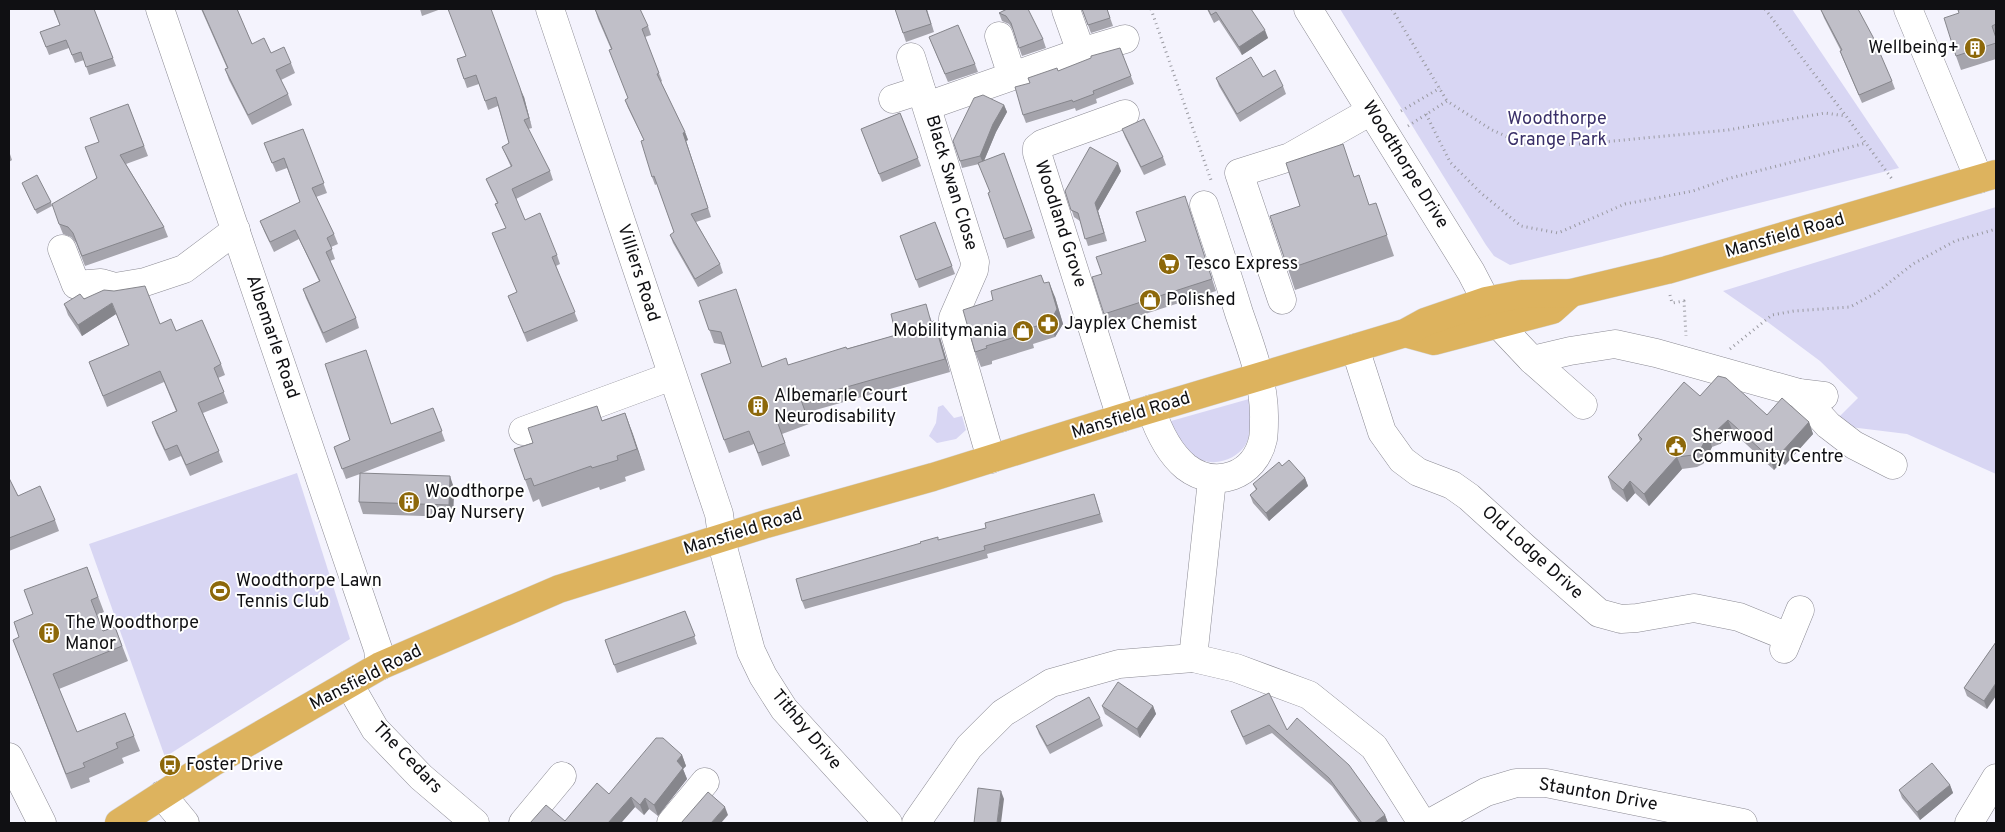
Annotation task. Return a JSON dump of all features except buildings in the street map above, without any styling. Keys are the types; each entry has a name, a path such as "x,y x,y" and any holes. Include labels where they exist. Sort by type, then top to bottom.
{"highway":[{"name":"Mansfield Road","path":"119,823 212,763 380,666 559,589 722,538 991,459 1355,348 1405,332 1425,322 1492,312 1522,294 1572,293 1667,270 1988,177"}],"street":[{"name":"Albemarle Road","path":"160,9 378,649 380,666"},
{"name":"Villiers Road","path":"550,9 719,514 722,538"},
{"name":"Woodthorpe Drive","path":"1308,9 1471,272 1492,312 1532,360 1583,405"},
{"path":"1908,9 1988,177"},
{"path":"1066,10 1082,52"},
{"path":"999,36 1012,76"},
{"name":"Black Swan Close","path":"893,99 924,98 1012,76 1125,39"},
{"name":"Black Swan Close","path":"911,57 975,262 974,270 953,318 953,327 991,459"},
{"name":"Woodland Grove","path":"1121,418 1037,148 1042,144 1125,114"},
{"path":"1282,300 1240,173 1379,125"},
{"path":"1152,409 1158,428 1172,452 1186,467 1212,480 1229,478 1244,470 1257,454 1262,440 1264,418 1260,376 1204,205"},
{"path":"62,248 76,285 101,283 115,287 145,282 184,269 236,230"},
{"path":"1532,360 1570,351 1615,344 1812,394 1828,425 1854,445 1892,465"},
{"name":"Old Lodge Drive","path":"1355,348 1382,432 1402,460 1418,472 1452,485 1464,492 1599,613 1621,619 1694,608 1739,617 1786,643 1800,610"},
{"path":"523,431 672,376"},
{"path":"1193,658 1212,480"},
{"name":"Tithby Drive","path":"722,538 751,651 763,676 784,709 888,823"},
{"path":"916,823 968,747 1003,713 1051,684 1119,664 1193,658 1236,668 1309,695 1374,747 1422,823"},
{"name":"The Cedars","path":"349,684 375,729 422,777 475,823"},
{"path":"9,757 15,784 42,823"},
{"path":"523,823 562,776"},
{"path":"1969,823 1996,778"},
{"path":"671,823 705,782"},
{"name":"Staunton Drive","path":"1430,823 1486,792 1516,783 1546,783 1681,817 1743,823"},
{"path":"162,795 185,823"}],"path":[{"path":"1392,9 1447,101 1492,130 1526,145 1582,144 1728,130 1825,113 1846,116"},
{"path":"1765,9 1846,116 1906,200"},
{"path":"1379,125 1440,88"},
{"path":"1379,125 1426,114 1447,101"},
{"path":"1426,114 1450,162 1481,193 1521,226 1558,233 1625,204 1693,191 1727,178 1866,144"},
{"path":"1667,270 1672,303 1684,301 1698,364 1772,315 1794,311 1850,307 1876,293 1913,264 1954,241 1996,229"}],"green space":[{"name":"Woodthorpe Grange Park","path":"1340,9 1792,9 1899,168 1510,265 1494,256 1486,245"},
{"path":"1996,207 1996,474 1907,434 1850,427 1837,419 1858,398 1820,361 1723,291"},
{"path":"1249,399 1250,433 1248,439 1242,450 1229,459 1207,462 1200,459 1189,452 1176,436 1171,421"},
{"path":"943,405 954,418 962,416 966,430 956,439 937,443 929,436 936,423 938,407"},
{"name":"Woodthorpe Lawn Tennis Club","path":"297,473 350,639 165,757 89,544"}],"place":[{"name":"Wellbeing+","path":"1975,48"},
{"name":"Tesco Express","path":"1169,264"},
{"name":"Polished","path":"1150,300"},
{"name":"Jayplex Chemist","path":"1048,324"},
{"name":"Mobilitymania","path":"1023,331"},
{"name":"Albemarle Court Neurodisability","path":"758,406"},
{"name":"Sherwood Community Centre","path":"1676,446"},
{"name":"Woodthorpe Day Nursery","path":"409,502"},
{"name":"Woodthorpe Lawn Tennis Club","path":"220,591"},
{"name":"The Woodthorpe Manor","path":"49,633"},
{"name":"Foster Drive","path":"170,765"}]}
